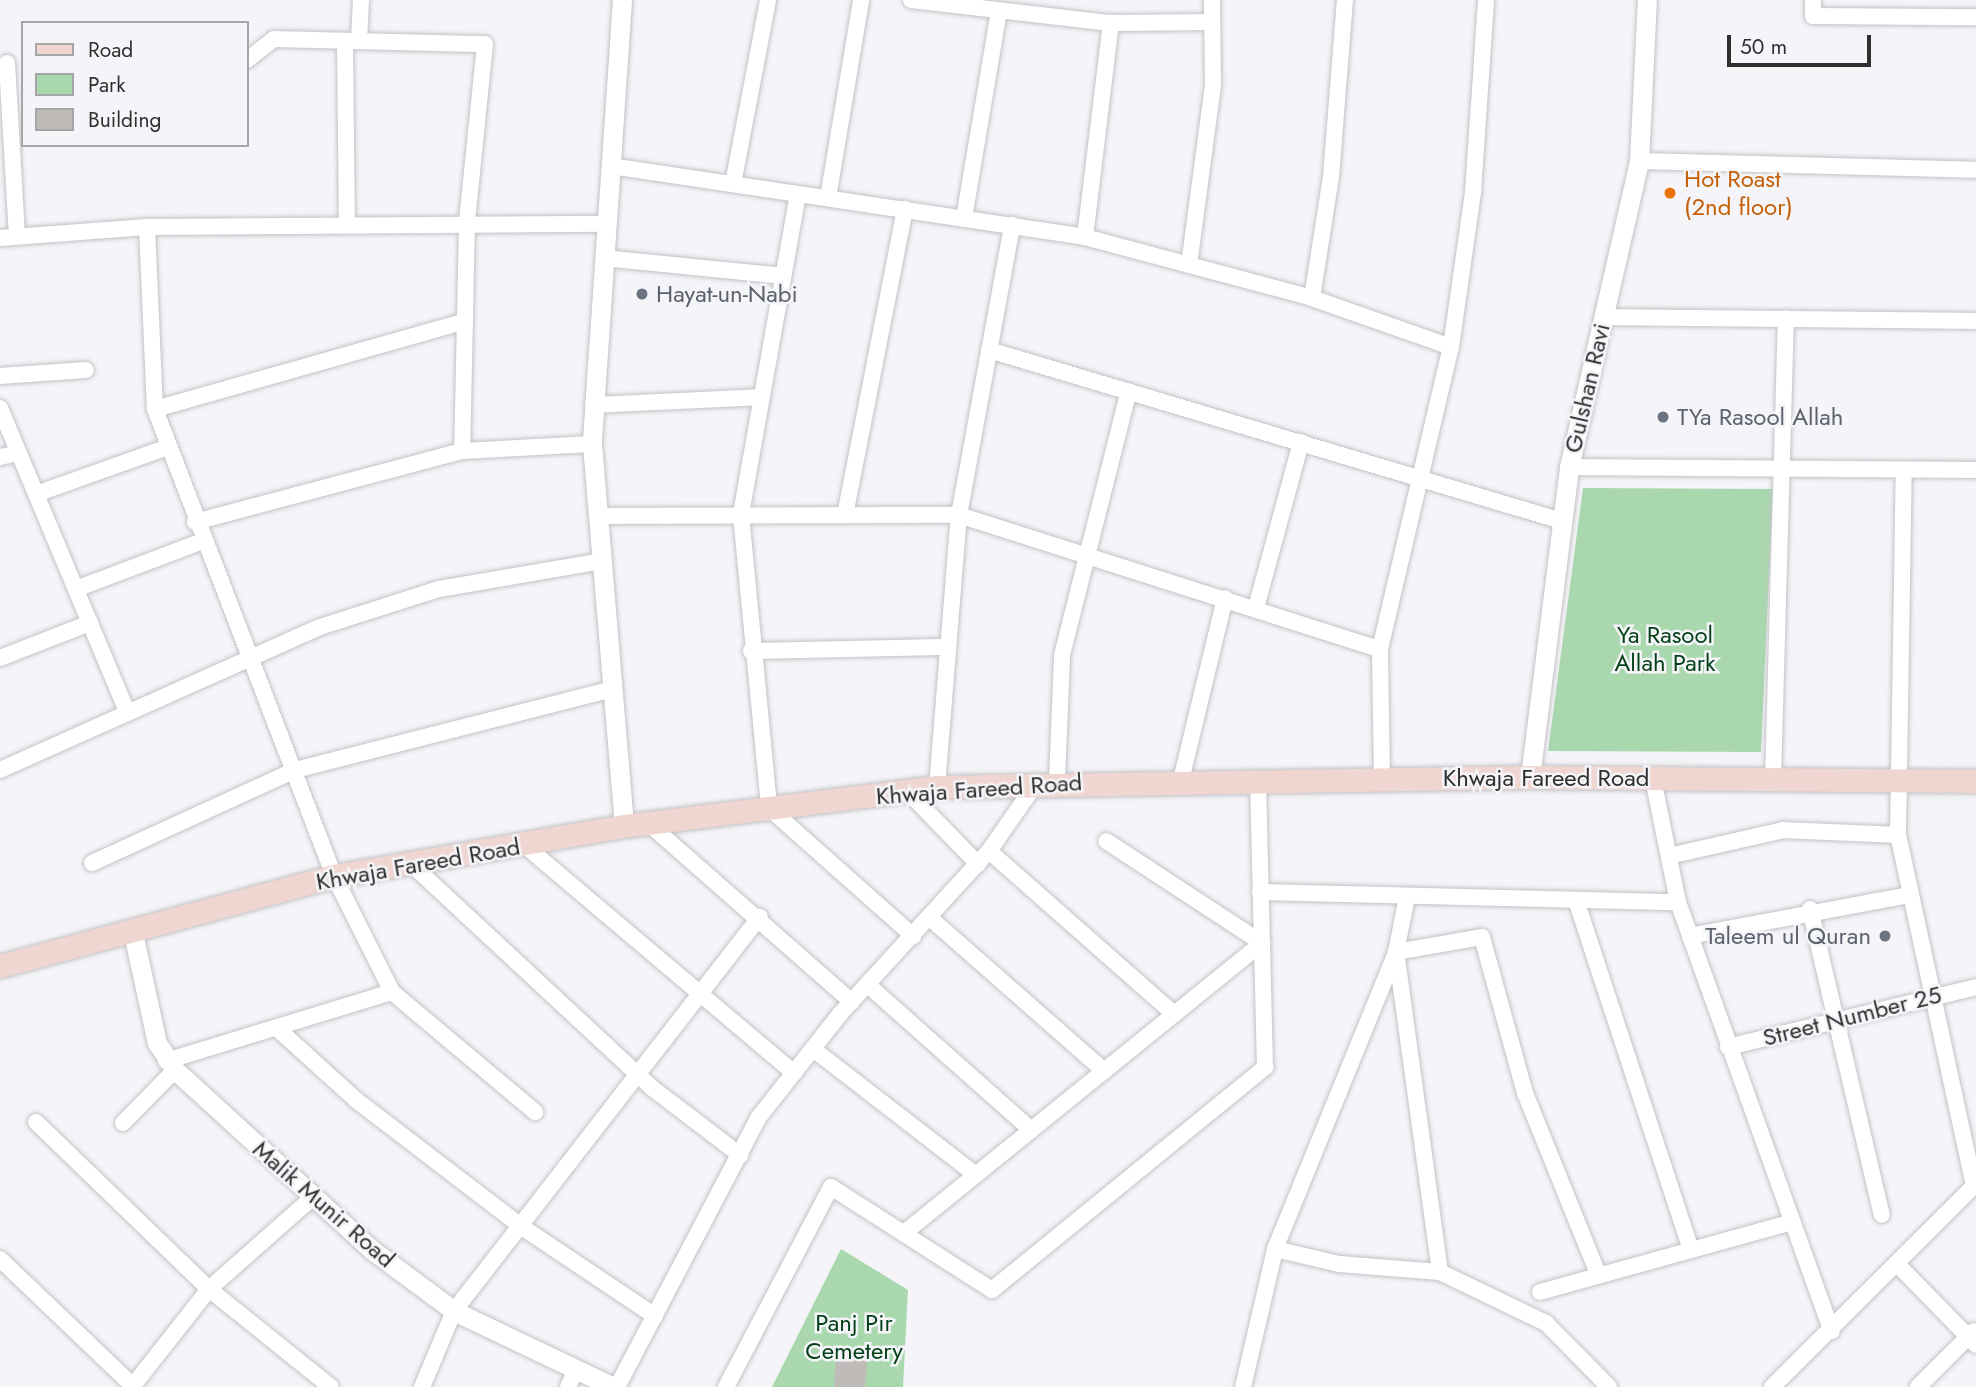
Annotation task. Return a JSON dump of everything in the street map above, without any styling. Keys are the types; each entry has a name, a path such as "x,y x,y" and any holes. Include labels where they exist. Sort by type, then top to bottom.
{"main road":[{"name":"Khwaja Fareed Road","path":"0,966 133,933 334,876 624,825 937,787 1047,782 1530,777 1976,781"}],"street":[{"path":"347,224 352,41 361,0"},
{"path":"622,0 592,444 624,825"},
{"path":"733,184 768,0"},
{"path":"828,198 862,0"},
{"path":"911,0 1111,23 1212,22"},
{"path":"1189,265 1213,84 1212,0"},
{"path":"1312,298 1331,177 1345,0"},
{"path":"1382,779 1380,649 1451,347 1473,192 1486,0"},
{"name":"Gulshan Ravi","path":"1530,777 1569,467 1639,161 1647,0"},
{"path":"1812,0 1813,16 1976,17"},
{"path":"964,218 999,12"},
{"path":"1085,237 1111,23"},
{"path":"248,59 274,39 485,44 467,221 462,451"},
{"path":"10,63 8,237 147,227 467,221 607,223"},
{"path":"1639,161 1976,170"},
{"path":"611,166 1085,237 1312,298 1451,347"},
{"path":"798,194 741,515 751,652 769,808 913,936"},
{"path":"845,515 905,209"},
{"path":"937,787 945,647 959,515 1012,225"},
{"path":"147,227 155,409 202,541 295,770 334,876 392,992 535,1112"},
{"path":"604,258 783,276"},
{"path":"1604,317 1976,321"},
{"path":"1773,779 1786,318"},
{"path":"155,409 465,321"},
{"path":"989,350 1562,521"},
{"path":"0,376 86,370"},
{"path":"615,1387 740,1155 794,1073 852,1002 930,918 1047,782 1062,655 1084,552 1129,391"},
{"path":"593,405 762,397"},
{"path":"0,408 127,711"},
{"path":"1255,608 1301,442"},
{"path":"195,522 462,451 592,444"},
{"path":"36,494 168,447"},
{"path":"0,457 19,453"},
{"path":"1569,467 1976,470"},
{"path":"1772,1387 1899,1266 1974,1186 1928,994 1898,835 1903,780 1904,470"},
{"path":"598,516 959,515 1084,552 1380,649"},
{"path":"76,589 202,541"},
{"path":"0,769 248,655 439,589 602,561"},
{"path":"1181,780 1225,598"},
{"path":"0,658 90,623"},
{"path":"751,652 945,647"},
{"path":"92,863 295,770 612,690"},
{"path":"1653,779 1678,902 1832,1331"},
{"path":"726,1387 831,1186 992,1290 1265,1066 1258,780"},
{"path":"907,791 983,858 1174,1014"},
{"path":"648,823 760,918 852,1002"},
{"path":"1669,856 1783,830 1898,835"},
{"path":"1106,841 1262,943"},
{"path":"523,844 794,1073"},
{"path":"409,862 641,1078 740,1155"},
{"path":"1261,892 1678,902"},
{"path":"1690,936 1810,909 1910,895"},
{"path":"1244,1387 1275,1249 1396,952 1407,897"},
{"path":"1576,900 1691,1250"},
{"path":"1810,909 1831,1018 1882,1214"},
{"path":"422,1387 454,1311 641,1078 760,918"},
{"path":"930,918 1104,1071"},
{"path":"133,933 171,1066"},
{"path":"1396,952 1482,937 1525,1093 1598,1273"},
{"path":"904,1233 1262,943"},
{"path":"1396,952 1440,1272"},
{"path":"869,986 1031,1130"},
{"name":"Street Number 25","path":"1728,1047 1928,994 1976,987"},
{"path":"123,1123 171,1066 392,992"},
{"path":"280,1031 356,1100 522,1227 654,1316"},
{"path":"813,1049 976,1175"},
{"name":"Malik Munir Road","path":"171,1066 372,1250 454,1311 572,1379 615,1387"},
{"path":"36,1122 209,1289 331,1387"},
{"path":"0,1259 133,1387 209,1289 313,1196"},
{"path":"1540,1292 1598,1273 1792,1222"},
{"path":"1275,1249 1339,1264 1440,1272 1546,1323 1609,1387"},
{"path":"1899,1266 1973,1337 1918,1387"}],"green space":[{"name":"Ya Rasool Allah Park","path":"1583,488 1773,489 1761,752 1548,751"},
{"name":"Panj Pir Cemetery","path":"841,1249 908,1290 903,1387 772,1387"}],"building":[{"path":"836,1358 867,1360 865,1387 834,1387"}],"place":[{"name":"Hot Roast (2nd floor)","path":"1670,193"},
{"name":"Hayat-un-Nabi","path":"642,294"},
{"name":"TYa Rasool Allah","path":"1663,417"},
{"name":"Taleem ul Quran","path":"1885,936"}]}
